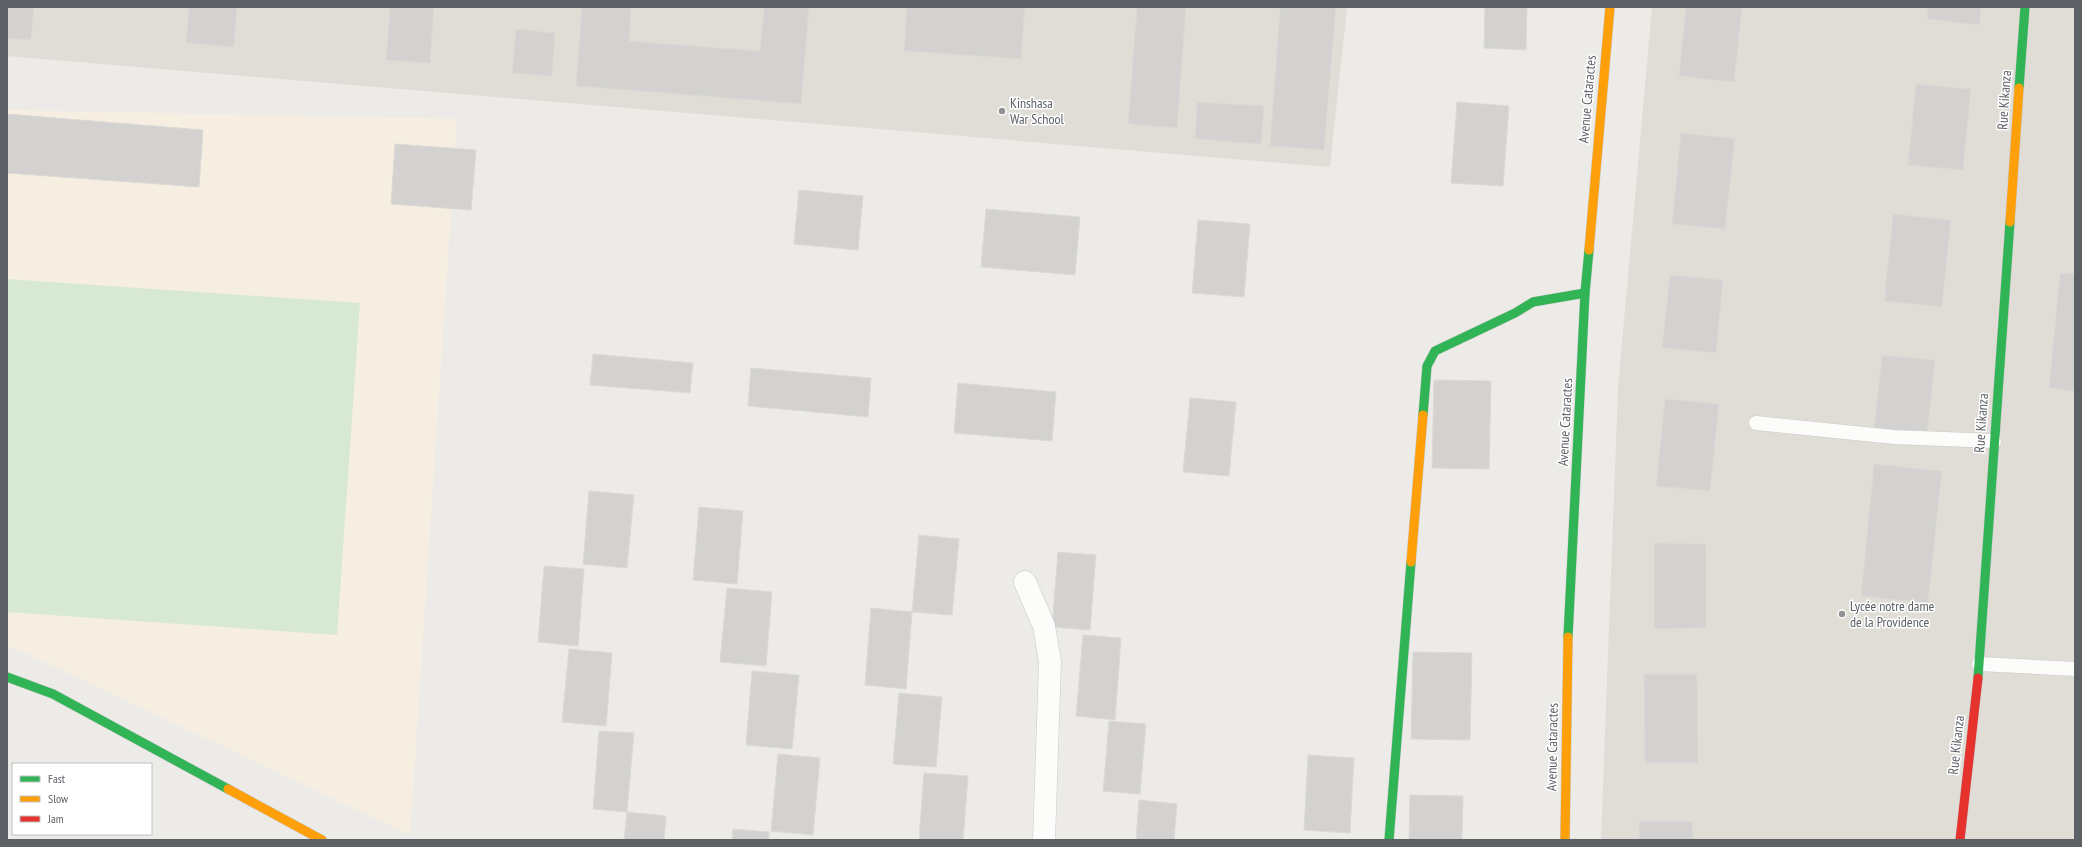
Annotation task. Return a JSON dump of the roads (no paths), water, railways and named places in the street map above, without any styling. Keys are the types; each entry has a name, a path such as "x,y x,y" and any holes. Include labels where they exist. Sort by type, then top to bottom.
{"street":[{"name":"Avenue Cataractes","path":"1565,840 1567,663 1585,293 1610,7"},
{"name":"Rue Kikanza","path":"1960,840 1978,664 2025,7"},
{"path":"1389,840 1427,366 1435,351 1516,313 1533,302 1585,293"},
{"path":"1025,582 1044,626 1050,662 1044,840"},
{"path":"7,677 53,694 322,840"}],"lane":[{"path":"1756,423 1894,437 1994,441"},
{"path":"1978,664 2075,669"}],"place":[{"name":"Kinshasa War School","path":"1002,111"},
{"name":"Lycée notre dame de la Providence","path":"1842,614"}]}
